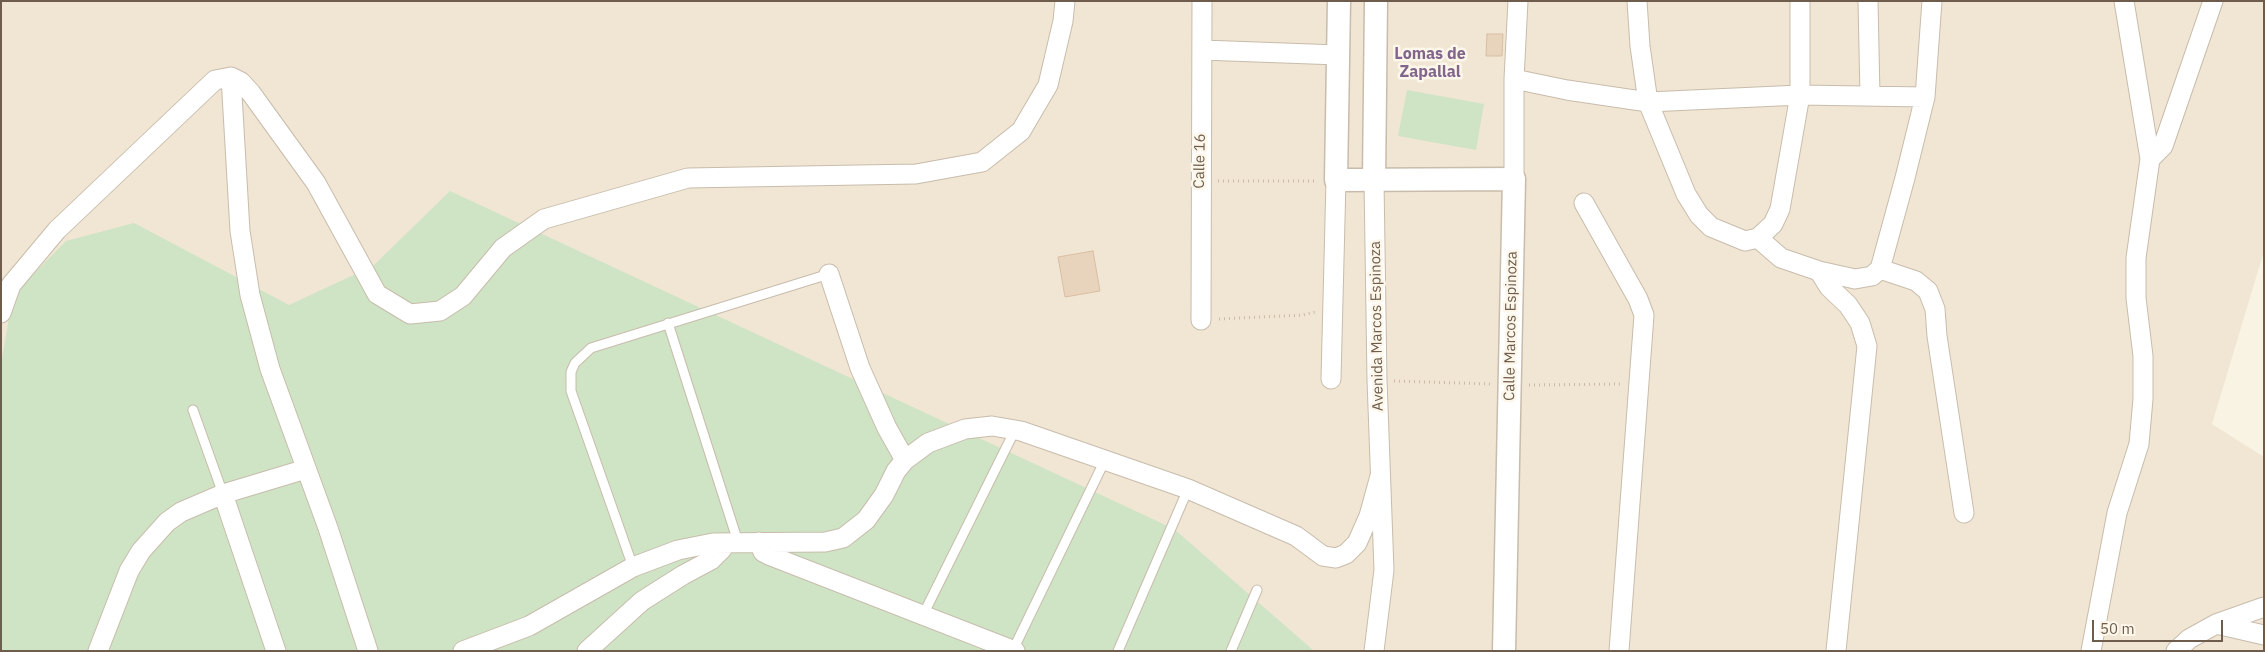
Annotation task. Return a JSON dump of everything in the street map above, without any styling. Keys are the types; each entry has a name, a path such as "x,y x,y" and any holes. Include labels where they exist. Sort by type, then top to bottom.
{"street":[{"path":"1,313 11,285 57,230 215,80 231,77 241,82 251,93 316,183 377,294 410,314 440,311 463,296 503,248 544,219 688,178 916,174 982,162 1021,131 1048,85 1063,21 1065,1"},
{"name":"Calle 16","path":"1200,320 1202,1"},
{"path":"1331,379 1339,1"},
{"name":"Avenida Marcos Espinoza","path":"1374,651 1384,570 1377,380 1374,180 1376,1"},
{"name":"Calle Marcos Espinoza","path":"1504,651 1514,180 1514,79 1518,1"},
{"path":"1637,1 1640,46 1648,102 1686,194 1699,215 1711,227 1725,234 1745,240 1758,238 1773,224 1780,209 1800,95 1800,1"},
{"path":"1868,1 1870,96"},
{"path":"1758,238 1781,258 1818,271 1855,279 1872,276 1880,269 1905,178 1924,97 1932,1"},
{"path":"2091,651 2117,513 2139,444 2143,399 2143,356 2136,298 2136,258 2150,159 2124,1"},
{"path":"2150,159 2164,146 2213,1"},
{"path":"1202,50 1338,55"},
{"path":"231,77 240,231 250,295 270,368 368,651"},
{"path":"1514,79 1567,90 1648,102 1800,95 1924,97"},
{"path":"1336,180 1514,180"},
{"path":"1584,203 1638,299 1644,315 1619,651"},
{"path":"1880,269 1916,281 1928,292 1935,309 1937,336 1964,513"},
{"path":"1818,271 1860,323 1867,346 1836,651"},
{"path":"829,274 860,368 887,428 905,460"},
{"path":"463,651 529,626 633,567 678,550 732,543 826,542 851,533 866,520 884,495 896,471 905,460 928,443 965,429 992,426 1016,430 1188,489 1296,536 1323,556 1336,558 1346,554 1357,543 1369,516 1380,476"},
{"path":"98,651 129,571 155,534 181,512 223,494 306,468"},
{"path":"223,494 276,651"},
{"path":"759,542 763,552 771,556 1014,650"},
{"path":"587,651 642,601 682,575 711,560 722,549 732,543"},
{"path":"2176,651 2189,639 2216,624 2264,607"},
{"path":"2216,624 2264,635"}],"lane":[{"path":"633,567 571,392 571,372 579,357 591,348 829,274"},
{"path":"668,323 732,543"},
{"path":"194,410 223,494"},
{"path":"923,615 1016,430"},
{"path":"1014,650 1104,460"},
{"path":"1118,651 1188,489"},
{"path":"1231,651 1257,590"}],"path":[{"path":"1200,182 1336,180"},
{"path":"1200,320 1302,315 1332,308"},
{"path":"1377,380 1509,385 1639,383"}],"shaded area":[{"path":"1,1 2264,1 2264,251 2212,424 2264,457 2264,651 1,651"}],"green space":[{"path":"1407,90 1484,104 1476,150 1398,136"},
{"path":"450,191 1174,529 1314,651 1,651 1,364 13,295 66,241 134,223 289,305 373,266"}],"building":[{"path":"1487,34 1503,34 1502,56 1486,56"},
{"path":"1093,251 1100,291 1065,297 1058,257"}],"district":[{"name":"Lomas de Zapallal","path":"1430,63"}]}
